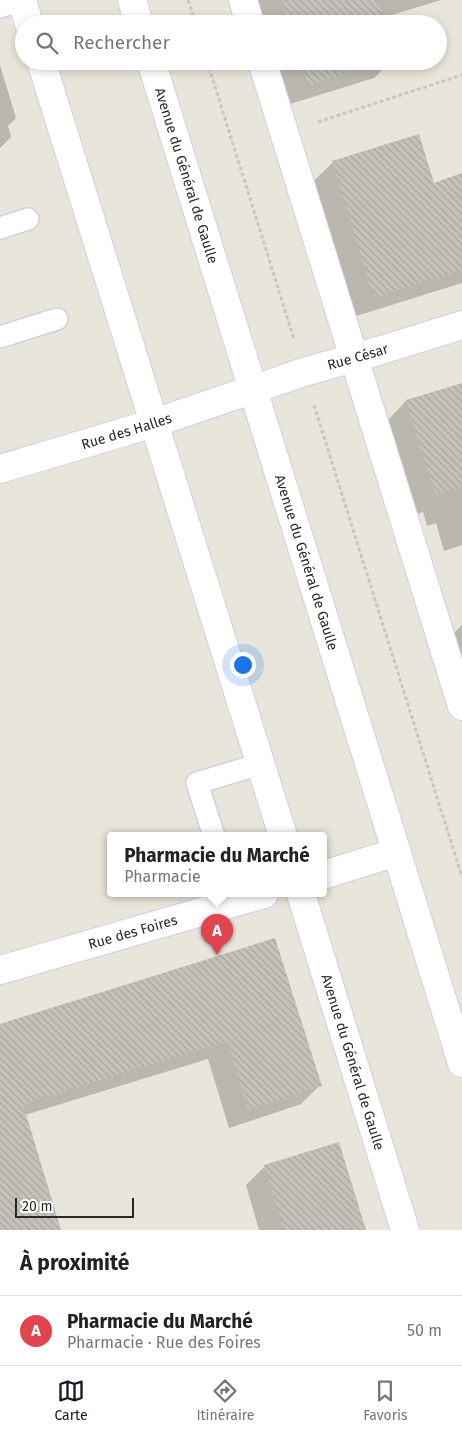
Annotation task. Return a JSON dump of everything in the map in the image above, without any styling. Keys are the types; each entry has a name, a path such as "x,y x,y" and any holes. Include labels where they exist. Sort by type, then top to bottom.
{"street":[{"path":"22,0 26,15"},
{"path":"132,0 136,15"},
{"path":"242,0 247,15"},
{"path":"44,70 282,832"},
{"name":"Avenue du Général de Gaulle","path":"154,70 462,1063"},
{"path":"265,70 462,706"},
{"name":"Rue César","path":"252,388 462,325"},
{"name":"Rue des Halles","path":"0,469 154,423 252,388"},
{"path":"327,874 396,852"},
{"name":"Avenue du Général de Gaulle","path":"302,897 405,1230"},
{"name":"Rue des Foires","path":"0,970 234,898"}],"lane":[{"path":"0,7 22,0"},
{"path":"0,228 28,219"},
{"path":"0,337 57,319"},
{"path":"213,832 197,783 260,764"}],"path":[{"path":"188,0 193,15"},
{"path":"210,70 462,877"},
{"path":"284,134 462,75"}],"building":[{"path":"282,0 378,0 382,15 286,15"},
{"path":"303,70 356,70 308,85"},
{"path":"419,134 434,183 462,173 462,270 374,298 332,161"},
{"path":"462,383 462,487 435,495 406,400"},
{"path":"275,938 322,1086 248,1110 227,1041 23,1104 61,1230 0,1230 0,1024"},
{"path":"339,1142 366,1230 284,1230 264,1165"}],"place":[{"name":"Pharmacie du Marché","path":"217,955"}]}
